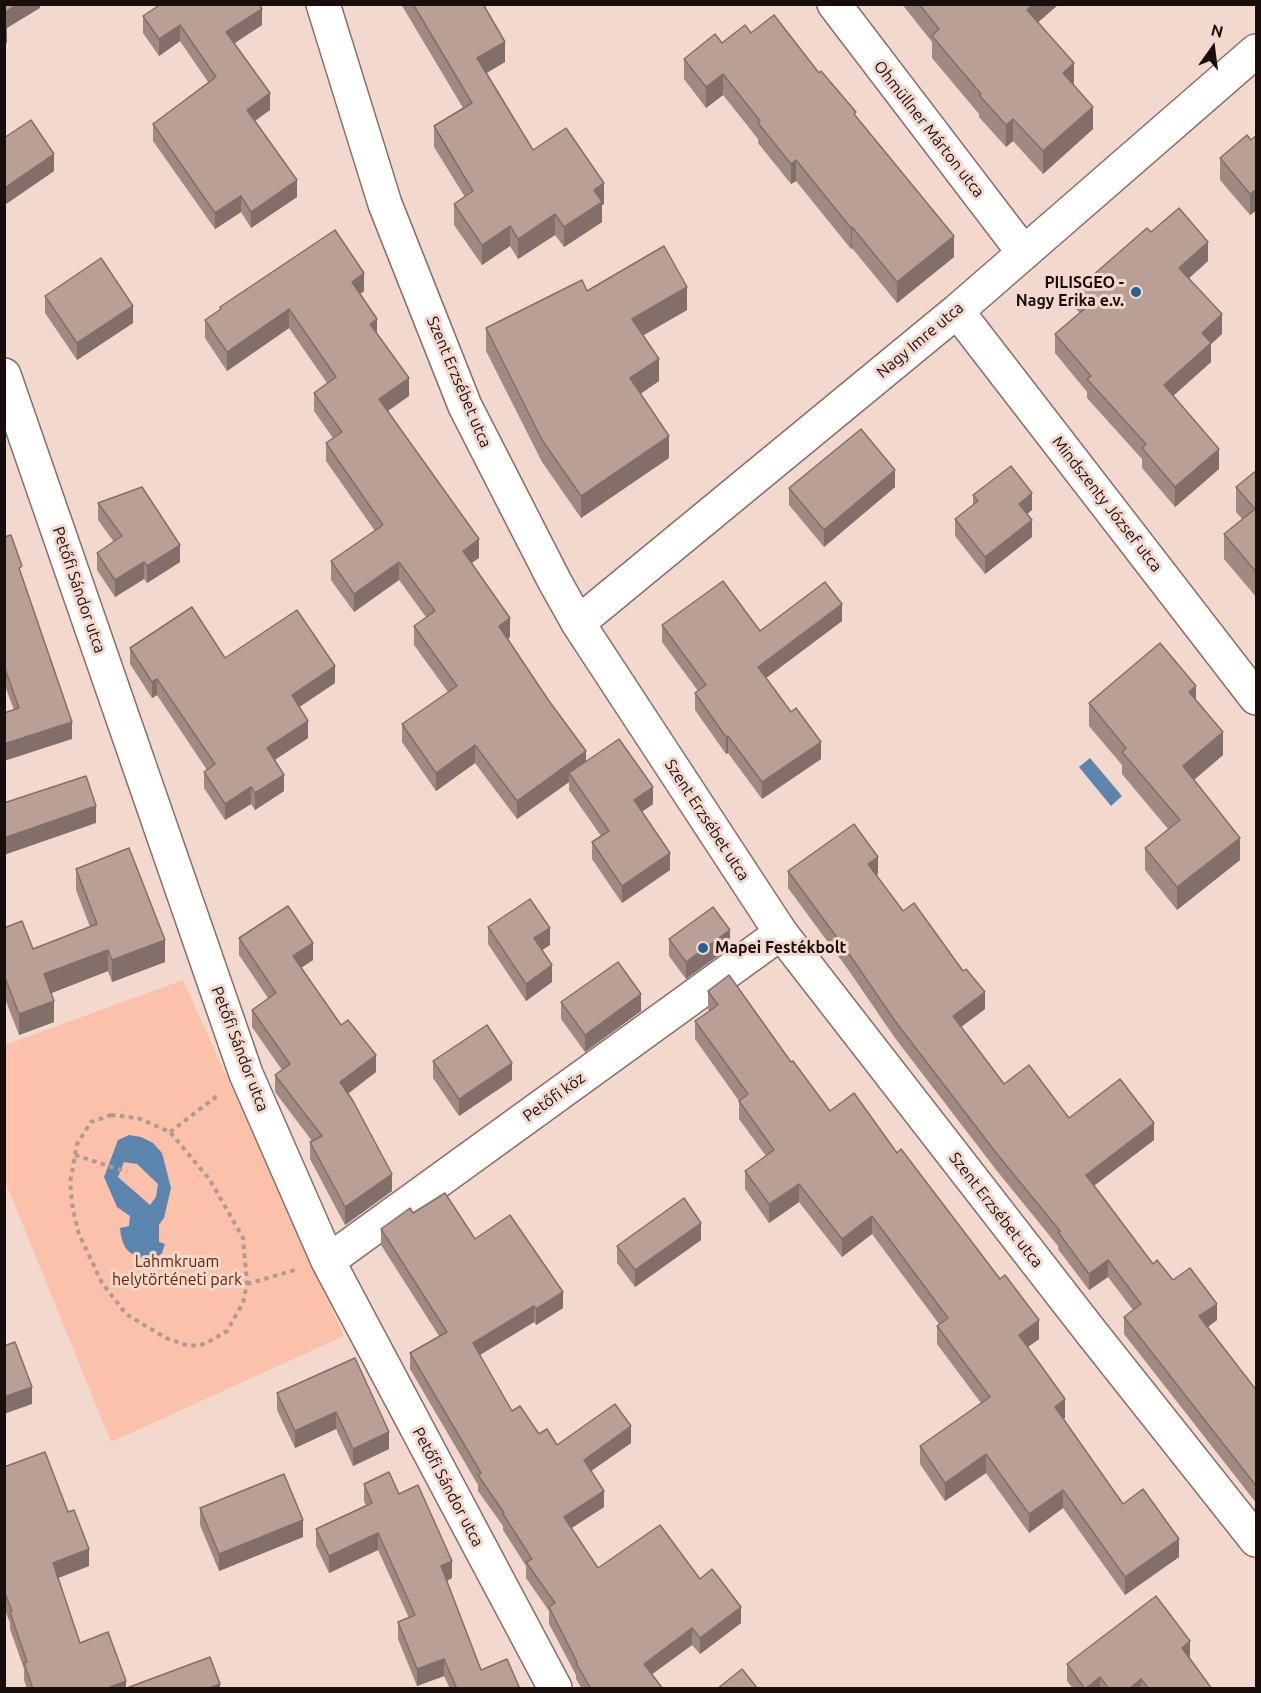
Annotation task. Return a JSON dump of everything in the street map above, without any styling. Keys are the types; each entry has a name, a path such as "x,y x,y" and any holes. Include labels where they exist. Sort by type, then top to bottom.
{"street":[{"name":"Szent Erzsébet utca","path":"323,4 385,204 465,406 578,623 781,933 1091,1332 1257,1540"},
{"name":"Ohmüllner Márton utca","path":"834,4 1024,253"},
{"name":"Nagy Imre utca","path":"578,623 957,310 1257,51"},
{"name":"Mindszenty József utca","path":"957,310 1257,698"},
{"name":"Petőfi Sándor utca","path":"4,375 246,1074 328,1261 555,1689"},
{"name":"Petőfi köz","path":"328,1261 781,933"}],"path":[{"path":"170,1132 246,1074"},
{"path":"111,1114 138,1118 170,1132 210,1180 243,1238 247,1284 243,1303 227,1331 204,1344 189,1346 166,1338 126,1314 102,1283 79,1234 70,1183 76,1144 91,1122 111,1114"},
{"path":"75,1155 127,1172"},
{"path":"247,1284 328,1261"}],"green space":[{"name":"Lahmkruam helytörténeti park","path":"183,980 344,1336 111,1442 5,1181 5,1045"}],"water":[{"path":"1090,758 1122,796 1111,806 1079,767"},
{"path":"129,1135 141,1137 153,1143 162,1153 171,1188 164,1218 159,1225 159,1242 165,1244 162,1253 152,1262 138,1257 125,1247 120,1228 129,1226 130,1216 117,1207 104,1177 118,1140","holes":["124,1162 137,1164 158,1184 156,1197 150,1205 118,1177"]}],"building":[{"path":"4,4 18,4 4,13"},
{"path":"161,4 259,4 262,9 226,32 270,93 247,110 297,180 251,212 241,196 215,213 153,124 216,77 180,25 159,39 143,16"},
{"path":"413,4 483,4 505,42 477,58 533,150 566,128 604,183 594,190 602,202 564,227 555,214 518,239 510,226 482,245 454,204 473,191 434,126 472,103"},
{"path":"919,4 1033,4 1027,10 1074,63 1063,73 1093,107 1043,151 1013,119 1006,125 979,95 981,94 932,36 939,29"},
{"path":"774,15 819,73 821,71 856,112 854,114 954,236 897,282 796,160 791,164 723,74 706,87 684,59 715,34 722,43 745,25 751,33"},
{"path":"31,120 54,154 6,187 4,186 4,138"},
{"path":"1247,135 1251,140 1257,135 1257,189 1250,194 1220,158"},
{"path":"1179,208 1208,242 1179,268 1222,314 1202,333 1211,343 1164,385 1219,449 1175,487 1142,448 1146,444 1087,379 1091,376 1055,334 1089,305 1076,290 1147,228 1151,232"},
{"path":"335,230 364,273 352,282 377,319 370,324 409,378 379,399 479,539 463,551 510,618 499,626 549,701 586,751 517,801 475,745 436,773 402,724 457,686 414,626 435,611 399,562 354,594 331,561 383,525 326,443 342,432 314,393 336,377 289,309 227,352 205,320 221,309 220,307"},
{"path":"664,246 687,287 632,319 659,359 630,378 669,436 581,496 542,440 486,328 582,280 587,291"},
{"path":"101,258 133,306 77,343 45,296"},
{"path":"861,429 895,470 824,530 789,488"},
{"path":"1011,466 1032,493 1019,504 1032,520 985,557 955,519 978,501 973,495"},
{"path":"1257,470 1257,573 1224,534 1255,509 1236,487"},
{"path":"142,487 180,545 147,566 144,562 115,580 97,553 122,536 98,503"},
{"path":"11,535 22,566 19,568 72,722 4,744 4,713 19,708 4,666 4,537"},
{"path":"723,581 760,631 825,582 842,604 758,667 791,712 796,708 821,742 762,782 695,693 706,685 662,625"},
{"path":"192,607 225,658 297,610 335,666 292,695 308,721 267,748 284,775 255,793 251,787 225,804 204,772 215,764 157,679 152,682 130,648"},
{"path":"1160,643 1196,686 1189,692 1223,732 1183,766 1240,838 1177,887 1145,848 1180,820 1122,752 1126,748 1089,703"},
{"path":"619,739 653,787 634,800 670,853 622,886 592,842 609,831 569,773"},
{"path":"86,776 96,806 4,838 4,803"},
{"path":"854,824 878,857 868,864 903,911 914,903 963,971 966,969 985,992 953,1016 1004,1084 1029,1065 1069,1118 1120,1079 1154,1123 1086,1175 1153,1264 1157,1260 1173,1280 1190,1268 1217,1304 1199,1316 1257,1391 1257,1487 1124,1317 1141,1304 1108,1260 1089,1274 1058,1232 1060,1231 997,1154 895,1021 788,871"},
{"path":"129,848 165,940 112,960 108,950 44,974 54,1001 19,1014 4,975 4,928 22,921 33,949 97,924 76,869"},
{"path":"530,899 550,928 534,938 552,965 526,984 488,927"},
{"path":"288,906 313,943 293,956 341,1025 348,1020 376,1055 340,1082 353,1101 392,1174 345,1207 310,1142 322,1136 275,1075 290,1064 252,1010 276,993 239,938"},
{"path":"713,907 730,930 686,962 669,939"},
{"path":"618,962 641,994 585,1035 561,1002"},
{"path":"729,975 791,1062 793,1061 830,1111 854,1093 897,1153 901,1149 1000,1279 1005,1275 1039,1320 1019,1335 1065,1399 1055,1407 1123,1504 1143,1489 1179,1539 1125,1577 1063,1490 1029,1514 986,1454 945,1483 920,1446 990,1397 937,1326 948,1318 872,1216 842,1239 799,1184 769,1204 745,1171 774,1150 739,1101 748,1094 695,1021 718,1005 708,991"},
{"path":"487,1025 512,1063 459,1099 433,1061"},
{"path":"445,1193 475,1239 510,1215 563,1292 536,1309 534,1306 473,1343 512,1411 520,1406 539,1434 547,1429 557,1445 615,1404 631,1426 584,1460 604,1491 564,1517 598,1568 660,1525 700,1579 712,1569 741,1607 700,1638 692,1628 644,1664 663,1689 591,1689 549,1607 555,1603 526,1562 532,1559 478,1475 481,1473 410,1353 447,1332 381,1229 410,1208 413,1213"},
{"path":"684,1198 701,1223 635,1270 617,1246"},
{"path":"15,1342 32,1387 4,1397 4,1346"},
{"path":"355,1358 389,1432 353,1449 336,1412 295,1431 277,1393"},
{"path":"45,1452 68,1512 74,1510 89,1549 53,1563 80,1643 108,1632 126,1681 105,1689 33,1689 24,1663 27,1662 10,1612 12,1611 4,1591 4,1467"},
{"path":"389,1472 399,1494 418,1485 452,1561 441,1566 481,1670 507,1659 520,1689 457,1689 444,1659 417,1669 398,1622 415,1615 378,1533 329,1556 316,1529 372,1503 364,1484"},
{"path":"284,1474 303,1520 219,1554 200,1508"},
{"path":"1156,1596 1190,1641 1182,1648 1212,1689 1149,1689 1141,1679 1129,1689 1109,1689 1100,1677 1085,1689 1067,1664"},
{"path":"210,1657 220,1684 207,1689 124,1689"},
{"path":"742,1669 758,1689 717,1689"}],"place":[{"name":"PILISGEO - Nagy Erika e.v.","path":"1136,292"},
{"name":"Mapei Festékbolt","path":"703,948"}]}
